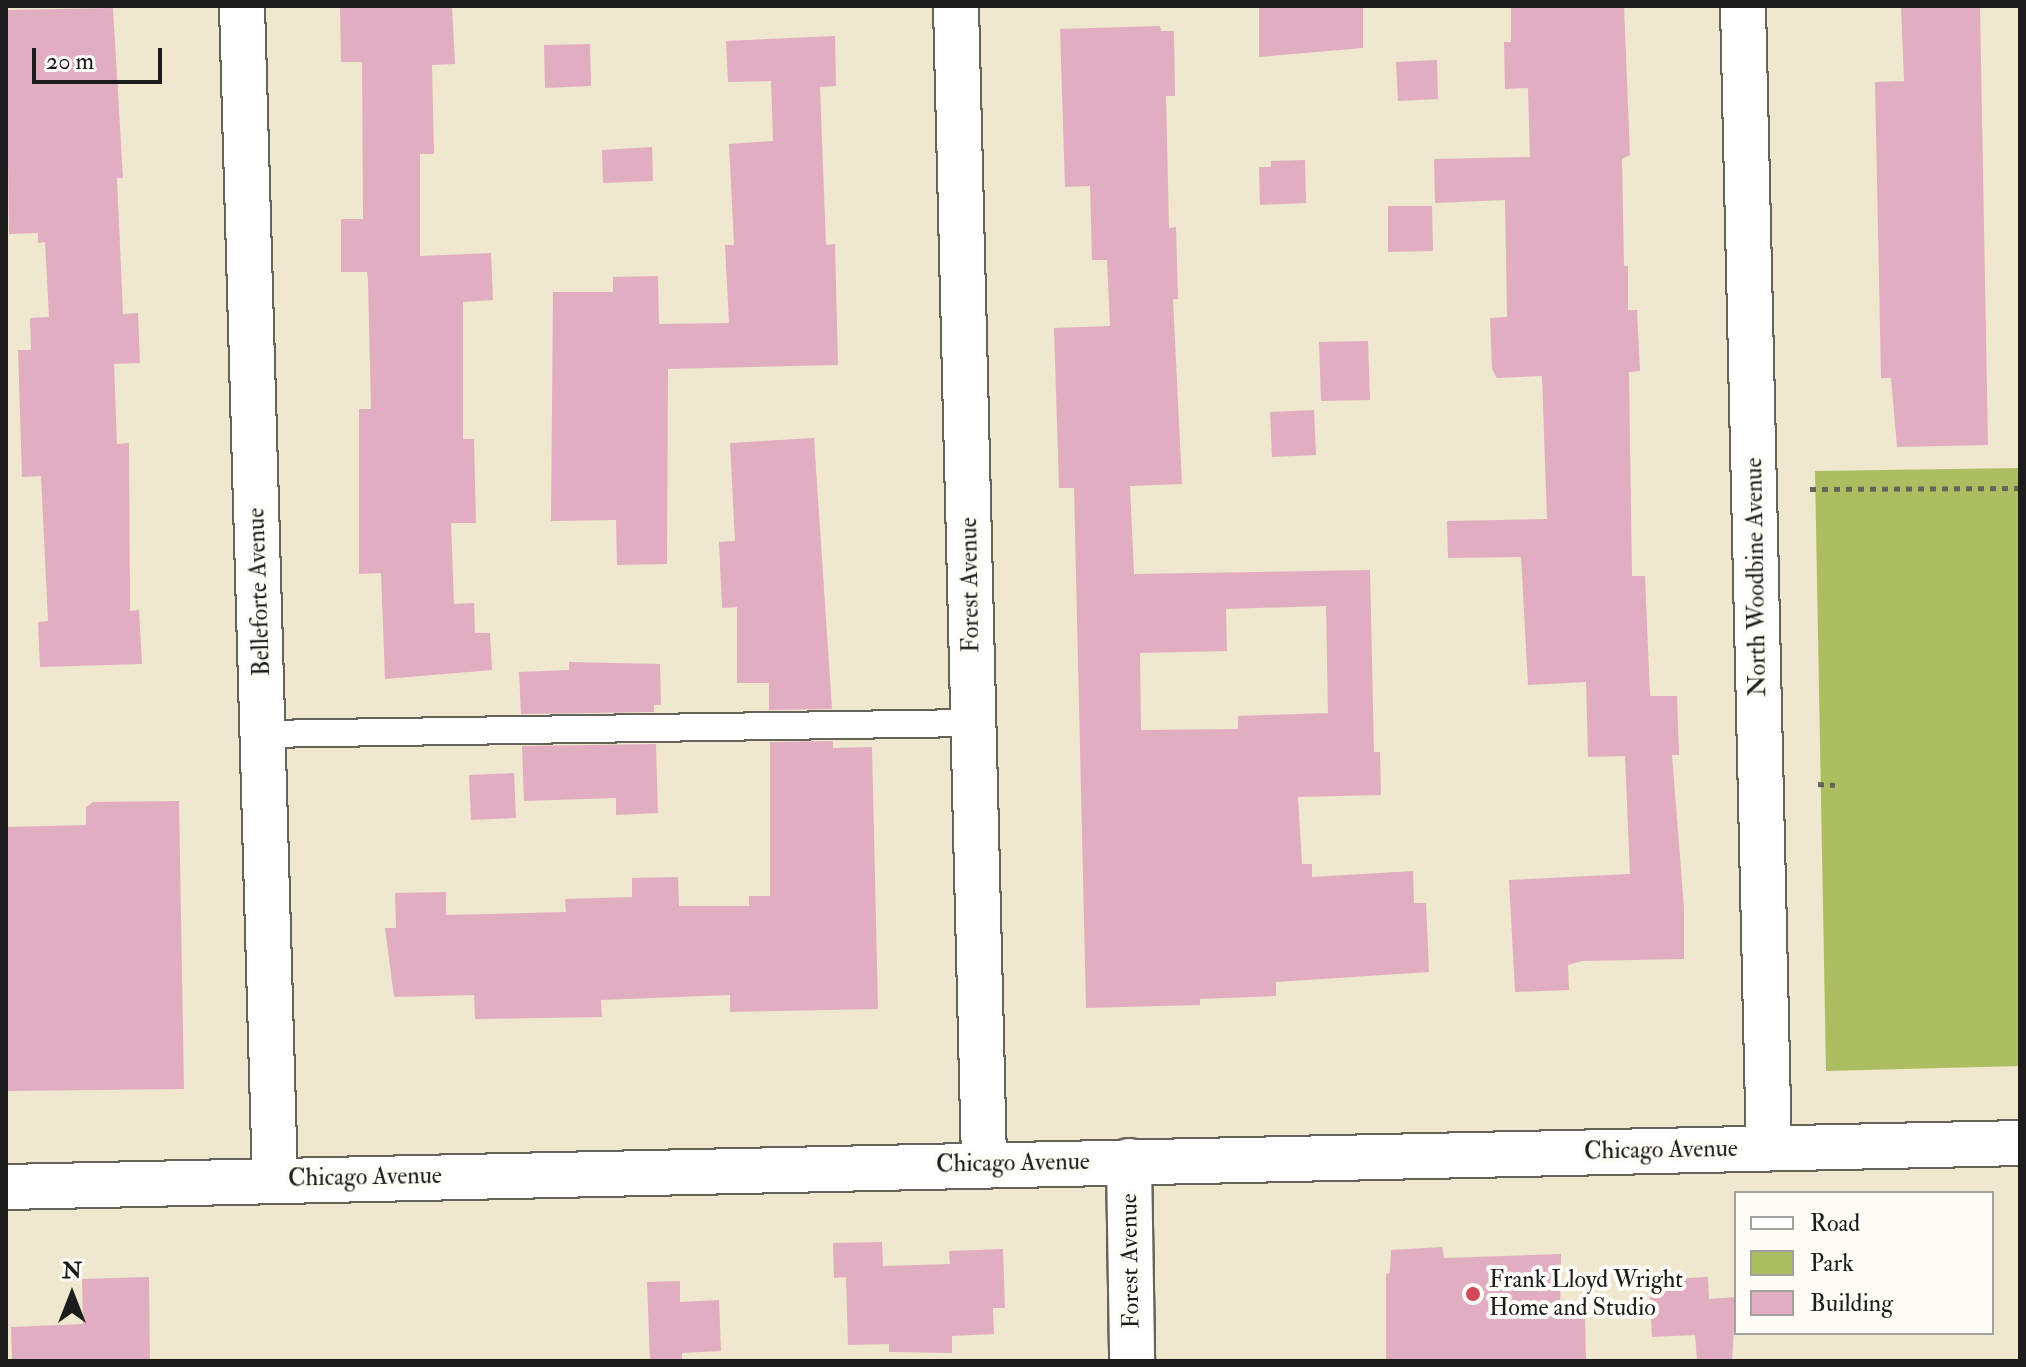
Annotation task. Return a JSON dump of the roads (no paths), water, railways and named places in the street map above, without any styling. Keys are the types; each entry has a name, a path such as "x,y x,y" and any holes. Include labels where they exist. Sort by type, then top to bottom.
{"street":[{"name":"Belleforte Avenue","path":"242,6 275,1179"},
{"name":"Forest Avenue","path":"956,6 984,1164"},
{"name":"North Woodbine Avenue","path":"1743,6 1769,1148"},
{"name":"Chicago Avenue","path":"6,1187 2020,1143"},
{"name":"Forest Avenue","path":"1129,1161 1132,1361"}],"lane":[{"path":"262,734 973,723"}],"place":[{"name":"Frank Lloyd Wright Home and Studio","path":"1473,1294"}]}
